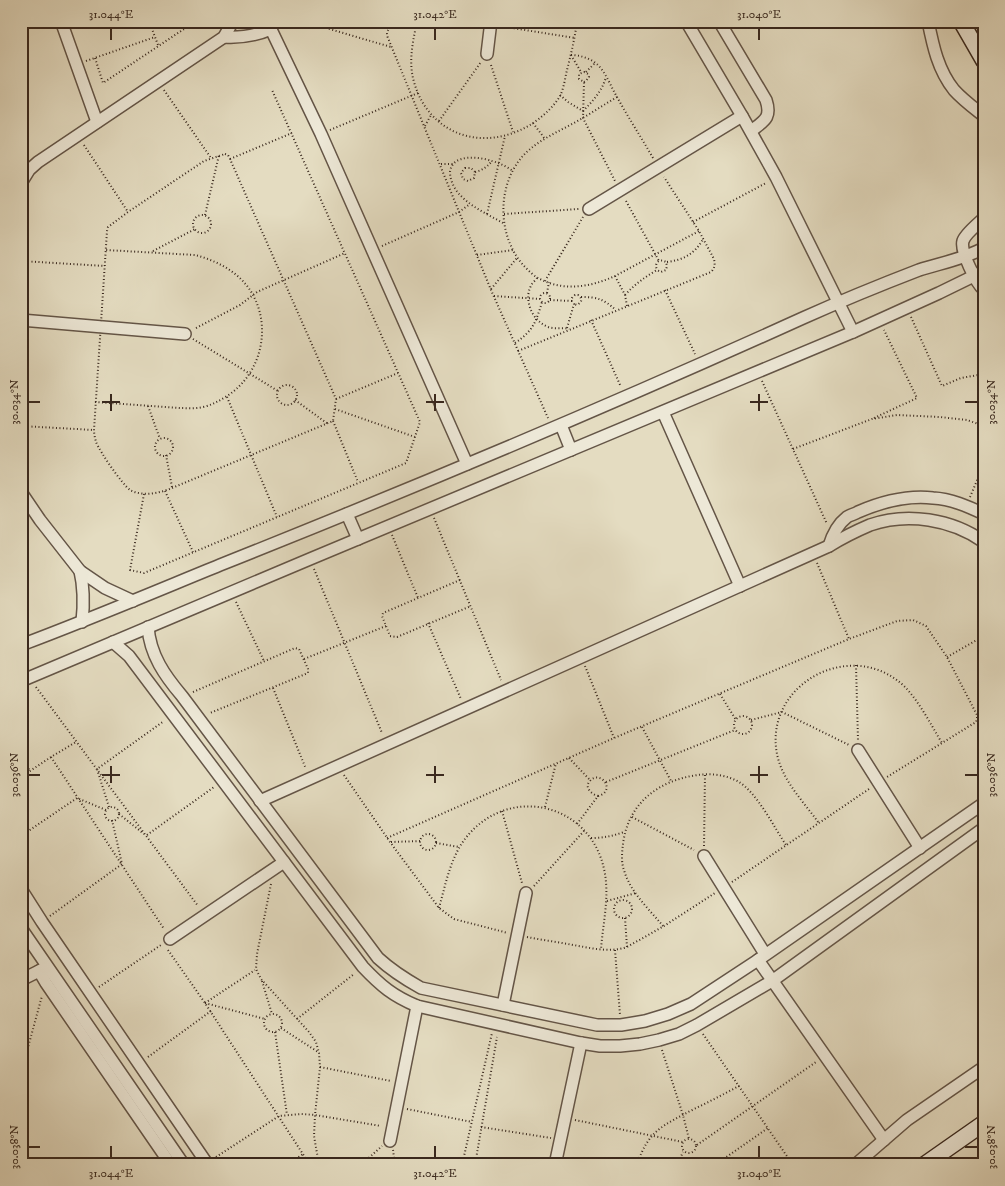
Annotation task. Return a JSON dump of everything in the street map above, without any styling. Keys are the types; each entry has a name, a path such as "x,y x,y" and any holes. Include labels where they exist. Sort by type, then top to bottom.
{"street":[{"path":"61,21 96,122"},
{"path":"21,182 29,170 38,162 224,37 233,21"},
{"path":"686,21 776,177 853,332"},
{"path":"719,21 766,100 767,117 751,131"},
{"path":"928,21 936,57 948,81 956,92 984,116"},
{"path":"961,21 984,61"},
{"path":"487,54 491,23"},
{"path":"224,37 253,36 269,25 321,134 467,464"},
{"path":"589,209 742,116"},
{"path":"984,218 964,238 962,243 965,256 979,273 981,288 984,290"},
{"path":"21,646 557,427 839,302 922,269 984,248"},
{"path":"25,680 853,332 979,273"},
{"path":"21,320 185,334"},
{"path":"663,412 740,586"},
{"path":"557,427 571,450"},
{"path":"21,492 40,520 80,571 105,588 133,601"},
{"path":"831,541 847,517 898,499 933,498 966,506 984,514"},
{"path":"347,514 358,539"},
{"path":"260,802 813,553 831,541 872,525 914,518 936,521 956,527 976,536 984,542"},
{"path":"80,571 84,596 82,622"},
{"path":"148,627 154,655 168,680 182,696 378,958 387,967 421,988 596,1025 621,1025 653,1019 691,1004 984,803"},
{"path":"113,642 129,656 222,781 377,982 402,1000 417,1006 581,1043 600,1046 640,1044 679,1034 697,1025 772,980 984,828"},
{"path":"154,690 168,680"},
{"path":"858,750 920,848"},
{"path":"960,820 971,837"},
{"path":"704,856 724,888 772,980 824,1057 884,1140"},
{"path":"170,939 284,862"},
{"path":"21,889 208,1164"},
{"path":"503,1005 526,894"},
{"path":"21,928 43,969 184,1165"},
{"path":"377,982 387,967"},
{"path":"21,980 43,969"},
{"path":"43,969 46,983 171,1165"},
{"path":"391,1136 417,1006"},
{"path":"555,1165 581,1043"},
{"path":"855,1165 907,1120 984,1067"},
{"path":"924,1165 984,1123"}],"path":[{"path":"149,21 158,46"},
{"path":"95,58 102,83 196,21"},
{"path":"302,21 392,47"},
{"path":"399,21 386,34 491,290 518,351 557,427"},
{"path":"417,21 410,61 413,81 425,107 438,122 456,132 470,137 485,139 513,133 533,123 548,111 560,95 571,55 577,21"},
{"path":"475,21 574,38"},
{"path":"76,65 155,37"},
{"path":"438,122 487,54"},
{"path":"487,54 513,133"},
{"path":"518,351 568,328 711,272 715,263 699,231 658,167 600,67 583,56 571,55"},
{"path":"571,55 581,72"},
{"path":"581,72 586,72 595,62"},
{"path":"581,72 578,76 584,82"},
{"path":"583,118 584,82 589,77 586,72"},
{"path":"583,111 595,100 604,86 606,76"},
{"path":"158,82 211,158"},
{"path":"145,494 130,570 144,573 406,463 420,422 272,90"},
{"path":"321,134 418,94"},
{"path":"560,95 583,111"},
{"path":"617,97 545,139 528,151 517,164 507,188 504,214 506,232 513,250 524,266 537,278 564,286 583,287 615,276 699,231"},
{"path":"424,126 431,114"},
{"path":"533,123 545,139"},
{"path":"230,159 292,133"},
{"path":"77,135 128,212"},
{"path":"487,214 505,136"},
{"path":"334,421 165,491 145,494 130,490 102,454 96,441 94,430 108,227 204,161 219,155 225,154 228,156 336,399 334,421 359,482"},
{"path":"205,215 219,155"},
{"path":"504,223 470,204 461,196 453,184 450,174 451,168 463,158 469,158 492,160 513,171"},
{"path":"475,172 481,171 492,160"},
{"path":"440,164 454,164"},
{"path":"464,168 471,168 475,172 474,178 468,181 463,179 461,173 464,168"},
{"path":"693,222 776,177"},
{"path":"373,250 459,212 470,204"},
{"path":"504,214 589,209"},
{"path":"545,281 589,209"},
{"path":"195,229 195,218 205,215"},
{"path":"195,229 202,232 208,230 210,220 205,215"},
{"path":"151,252 195,229"},
{"path":"657,270 656,266 659,261 678,260 689,256 698,248 703,239"},
{"path":"477,255 513,250"},
{"path":"185,334 240,305 253,294 345,253"},
{"path":"491,290 518,258"},
{"path":"21,261 105,266"},
{"path":"625,295 639,281 657,270 661,272 666,270 666,262"},
{"path":"615,276 625,295 628,306"},
{"path":"537,278 532,284 528,298 530,309 537,320 545,326 568,328"},
{"path":"549,282 547,293 550,300"},
{"path":"665,290 700,365"},
{"path":"515,343 524,337 537,320 542,294 547,293"},
{"path":"494,296 528,298 548,302 550,300 577,305 582,300 581,297"},
{"path":"568,328 573,303 572,298 575,296 604,300 616,310"},
{"path":"907,308 942,386 961,378 984,374"},
{"path":"591,320 626,397"},
{"path":"793,449 872,419 917,398 880,320"},
{"path":"185,334 278,391"},
{"path":"758,372 793,449 831,541"},
{"path":"336,399 398,373"},
{"path":"283,386 291,386 296,393 295,400 288,405 284,404 278,399 278,391 283,386"},
{"path":"227,396 277,517"},
{"path":"295,400 328,424"},
{"path":"148,406 160,439"},
{"path":"335,409 415,437"},
{"path":"872,419 896,415 940,417 967,420 984,426"},
{"path":"21,426 94,430"},
{"path":"167,438 172,444 172,451 166,455 156,451 155,444 160,439 167,438"},
{"path":"166,455 172,488"},
{"path":"966,506 984,464"},
{"path":"165,491 193,552"},
{"path":"430,509 506,691"},
{"path":"388,526 418,598"},
{"path":"813,553 849,639"},
{"path":"310,559 386,745"},
{"path":"460,580 383,613 382,616 390,636 397,637 471,606"},
{"path":"232,592 264,662"},
{"path":"338,766 387,838 439,908 454,919 517,936 615,950 627,947 664,926 724,888 879,782 976,722 977,715 947,657 926,626 913,620 897,621 849,639 614,738 387,838"},
{"path":"428,623 466,709"},
{"path":"304,659 386,626"},
{"path":"947,657 984,636"},
{"path":"182,696 297,648 300,649 308,673 198,718"},
{"path":"581,657 614,738"},
{"path":"819,822 787,780 777,753 776,740 782,712 790,697 808,679 831,668 843,666 856,665 885,673 910,692 942,743"},
{"path":"734,730 736,720 740,716 751,720 782,712 858,750 856,665"},
{"path":"25,680 97,769 206,916"},
{"path":"273,688 310,779"},
{"path":"720,694 736,720"},
{"path":"97,769 172,715"},
{"path":"734,730 743,735 748,733 751,730 751,720"},
{"path":"642,727 671,781"},
{"path":"606,782 734,730"},
{"path":"21,777 76,742"},
{"path":"21,757 30,771"},
{"path":"51,757 170,939"},
{"path":"569,758 590,781"},
{"path":"544,808 556,764"},
{"path":"97,769 109,807"},
{"path":"664,926 629,884 623,868 622,852 624,832 632,816 647,796 657,789 671,781 687,776 705,774 727,777 738,781 748,788 755,797 786,845"},
{"path":"632,816 704,856 705,774"},
{"path":"577,824 598,796 606,791 606,782 602,778 595,777 588,785 592,794 598,796"},
{"path":"146,836 222,781"},
{"path":"77,798 106,810"},
{"path":"21,836 77,798"},
{"path":"109,807 105,815 108,819 117,819 119,814"},
{"path":"109,807 114,807 118,810 119,814 146,836"},
{"path":"439,908 459,847 477,825 489,817 516,807 544,808 567,817 577,824 585,830 597,847 606,879 606,901 601,949"},
{"path":"502,811 526,894"},
{"path":"112,820 122,864"},
{"path":"526,894 585,830"},
{"path":"591,838 613,836 624,832"},
{"path":"430,834 435,837 436,843 432,850 427,850 421,845 421,841 424,836 430,834"},
{"path":"390,842 421,841"},
{"path":"436,843 459,847"},
{"path":"42,922 122,864"},
{"path":"272,1014 256,969 257,954 273,869"},
{"path":"606,901 636,893"},
{"path":"622,900 632,906 631,913 625,918 617,916 615,913 615,905 622,900"},
{"path":"625,918 627,947"},
{"path":"90,992 163,944 205,1003 310,1165"},
{"path":"615,950 621,1025"},
{"path":"297,1019 364,967"},
{"path":"205,1003 256,969"},
{"path":"261,979 316,1042 320,1068 314,1115 314,1136 319,1165"},
{"path":"21,1073 46,983"},
{"path":"205,1003 266,1019"},
{"path":"139,1064 210,1011"},
{"path":"272,1014 281,1018 282,1023 276,1032 270,1031 264,1024 268,1016 272,1014"},
{"path":"462,1165 497,1024"},
{"path":"475,1165 497,1024"},
{"path":"697,1025 793,1165"},
{"path":"280,1028 319,1053"},
{"path":"276,1032 287,1115"},
{"path":"659,1040 683,1115 688,1139"},
{"path":"697,1145 824,1057"},
{"path":"320,1068 402,1083"},
{"path":"637,1165 645,1145 666,1124 739,1086"},
{"path":"397,1107 472,1122"},
{"path":"208,1164 279,1116 314,1115 391,1136"},
{"path":"565,1118 683,1142"},
{"path":"481,1127 560,1140"},
{"path":"715,1165 768,1128"},
{"path":"361,1165 391,1136"},
{"path":"676,1165 683,1152 681,1147 683,1142 688,1139 694,1140 697,1145 696,1151 690,1154 683,1152"},
{"path":"288,1165 303,1154"}]}
